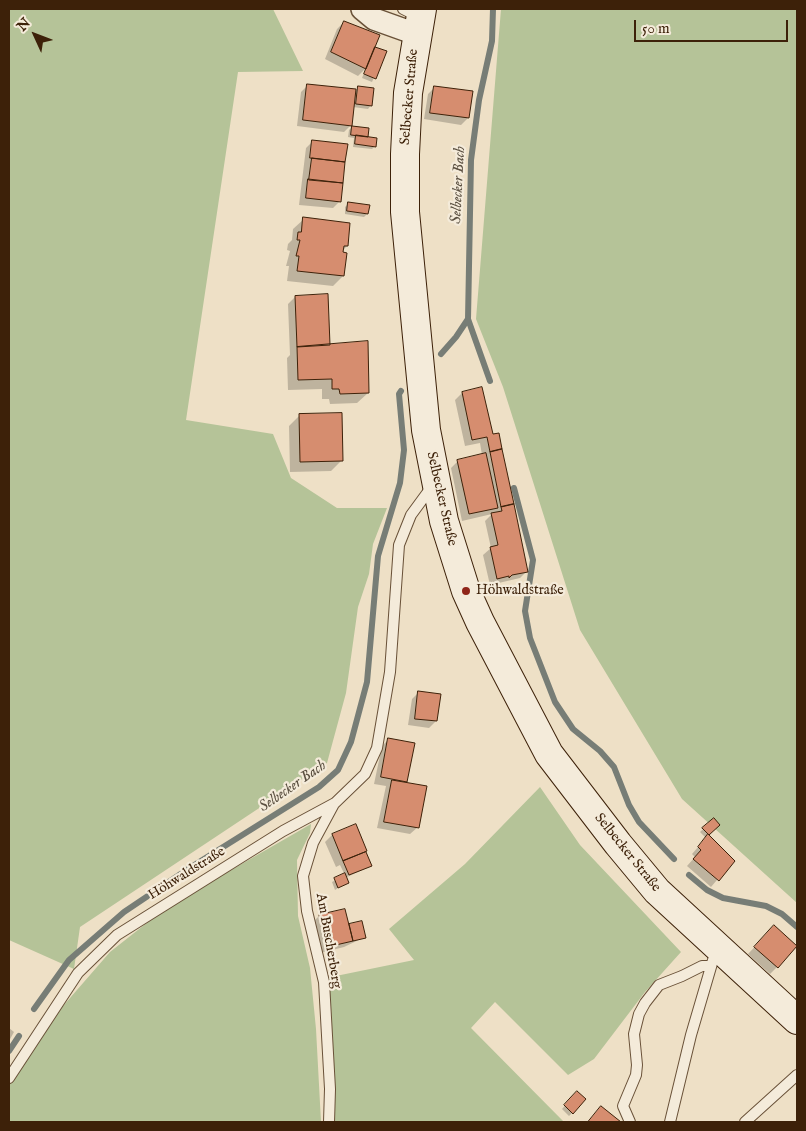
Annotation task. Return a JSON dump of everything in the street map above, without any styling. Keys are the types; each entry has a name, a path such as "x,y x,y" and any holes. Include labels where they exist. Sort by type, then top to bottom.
{"main road":[{"name":"Selbecker Straße","path":"415,17 408,93 405,212 426,430 444,521 466,591 480,622 549,754 657,891 714,957 797,1020"}],"street":[{"path":"362,9 374,19 415,17"}],"lane":[{"name":"Höhwaldstraße","path":"9,1078 78,973 117,935 267,841 335,803 365,774 377,748 390,672 399,545 412,515 436,482"},
{"name":"Am Buscherberg","path":"329,1122 330,1088 326,1054 324,982 307,911 302,876 313,843 335,803"},
{"path":"630,1122 624,1106 636,1074 634,1034 642,1008 658,985 682,976 702,966 714,957"},
{"path":"670,1122 691,1035 714,957"},
{"path":"745,1122 797,1075"}],"green space":[{"path":"9,9 273,9 303,71 238,72 186,420 273,434 291,478 337,508 387,508 373,544 369,574 358,607 346,693 327,763 80,927 74,969 9,940"},
{"path":"501,9 797,9 797,903 682,799 580,630 503,387 476,319"},
{"path":"540,787 580,845 681,952 645,992 594,1059 568,1075 495,1002 471,1028 564,1122 333,1122 331,1005 326,978 414,960 389,929 465,864"},
{"path":"311,824 310,833 297,860 298,916 310,968 316,1029 321,1122 9,1122 9,1084 50,1021 110,952 167,907"}],"building":[{"path":"344,21 380,35 366,69 331,52"},
{"path":"375,47 387,51 376,79 364,74"},
{"path":"307,84 356,89 352,126 303,120"},
{"path":"358,86 374,88 372,106 356,104"},
{"path":"434,86 473,91 469,118 430,113"},
{"path":"352,126 369,128 368,137 351,135"},
{"path":"356,135 377,138 376,147 355,144"},
{"path":"312,140 348,144 345,162 310,158"},
{"path":"312,158 345,162 343,183 309,180"},
{"path":"308,179 343,183 341,202 306,198"},
{"path":"348,202 370,205 368,214 347,211"},
{"path":"303,217 350,223 348,246 344,246 343,252 347,253 344,276 297,271 299,256 296,256 300,240 297,240 298,232 301,232"},
{"path":"328,294 330,345 297,347 295,296"},
{"path":"368,341 369,393 340,394 339,389 332,389 332,379 298,380 297,347"},
{"path":"482,387 493,434 499,433 502,449 490,452 487,437 472,440 462,392"},
{"path":"342,413 343,461 300,462 299,414"},
{"path":"502,449 514,504 501,507 490,452"},
{"path":"486,453 498,508 469,514 457,460"},
{"path":"514,504 528,572 512,575 509,578 509,576 497,579 490,547 498,545 491,513 502,511 501,507"},
{"path":"418,691 441,694 437,721 415,719"},
{"path":"388,738 415,743 407,782 381,777"},
{"path":"392,780 427,786 419,828 384,822"},
{"path":"714,818 720,825 709,835 702,828"},
{"path":"356,824 367,851 343,861 332,834"},
{"path":"708,834 735,861 719,881 693,859 701,850 698,847"},
{"path":"366,852 372,866 349,875 343,861"},
{"path":"345,873 349,883 338,888 334,878"},
{"path":"345,909 353,941 327,947 319,915"},
{"path":"362,921 366,938 353,941 349,924"},
{"path":"774,925 797,946 778,968 754,947"},
{"path":"577,1091 586,1099 573,1114 564,1105"},
{"path":"601,1106 621,1122 588,1122"}],"waterway":[{"name":"Selbecker Bach","path":"441,354 468,319 471,160 479,100 492,41 493,9"},
{"path":"468,319 490,381"},
{"name":"Selbecker Bach","path":"34,1009 69,960 124,912 188,869 319,787 338,770 351,742 367,682 378,556 400,483 404,450 399,394 401,391"},
{"path":"514,488 533,560 525,611 530,638 555,702 573,729 600,751 614,767 629,805 639,822 674,859"},
{"path":"689,875 707,890 723,898 766,906 782,914 797,927"},
{"name":"Selbecker Bach","path":"9,1051 19,1036"}],"place":[{"name":"Höhwaldstraße","path":"466,591"}]}
